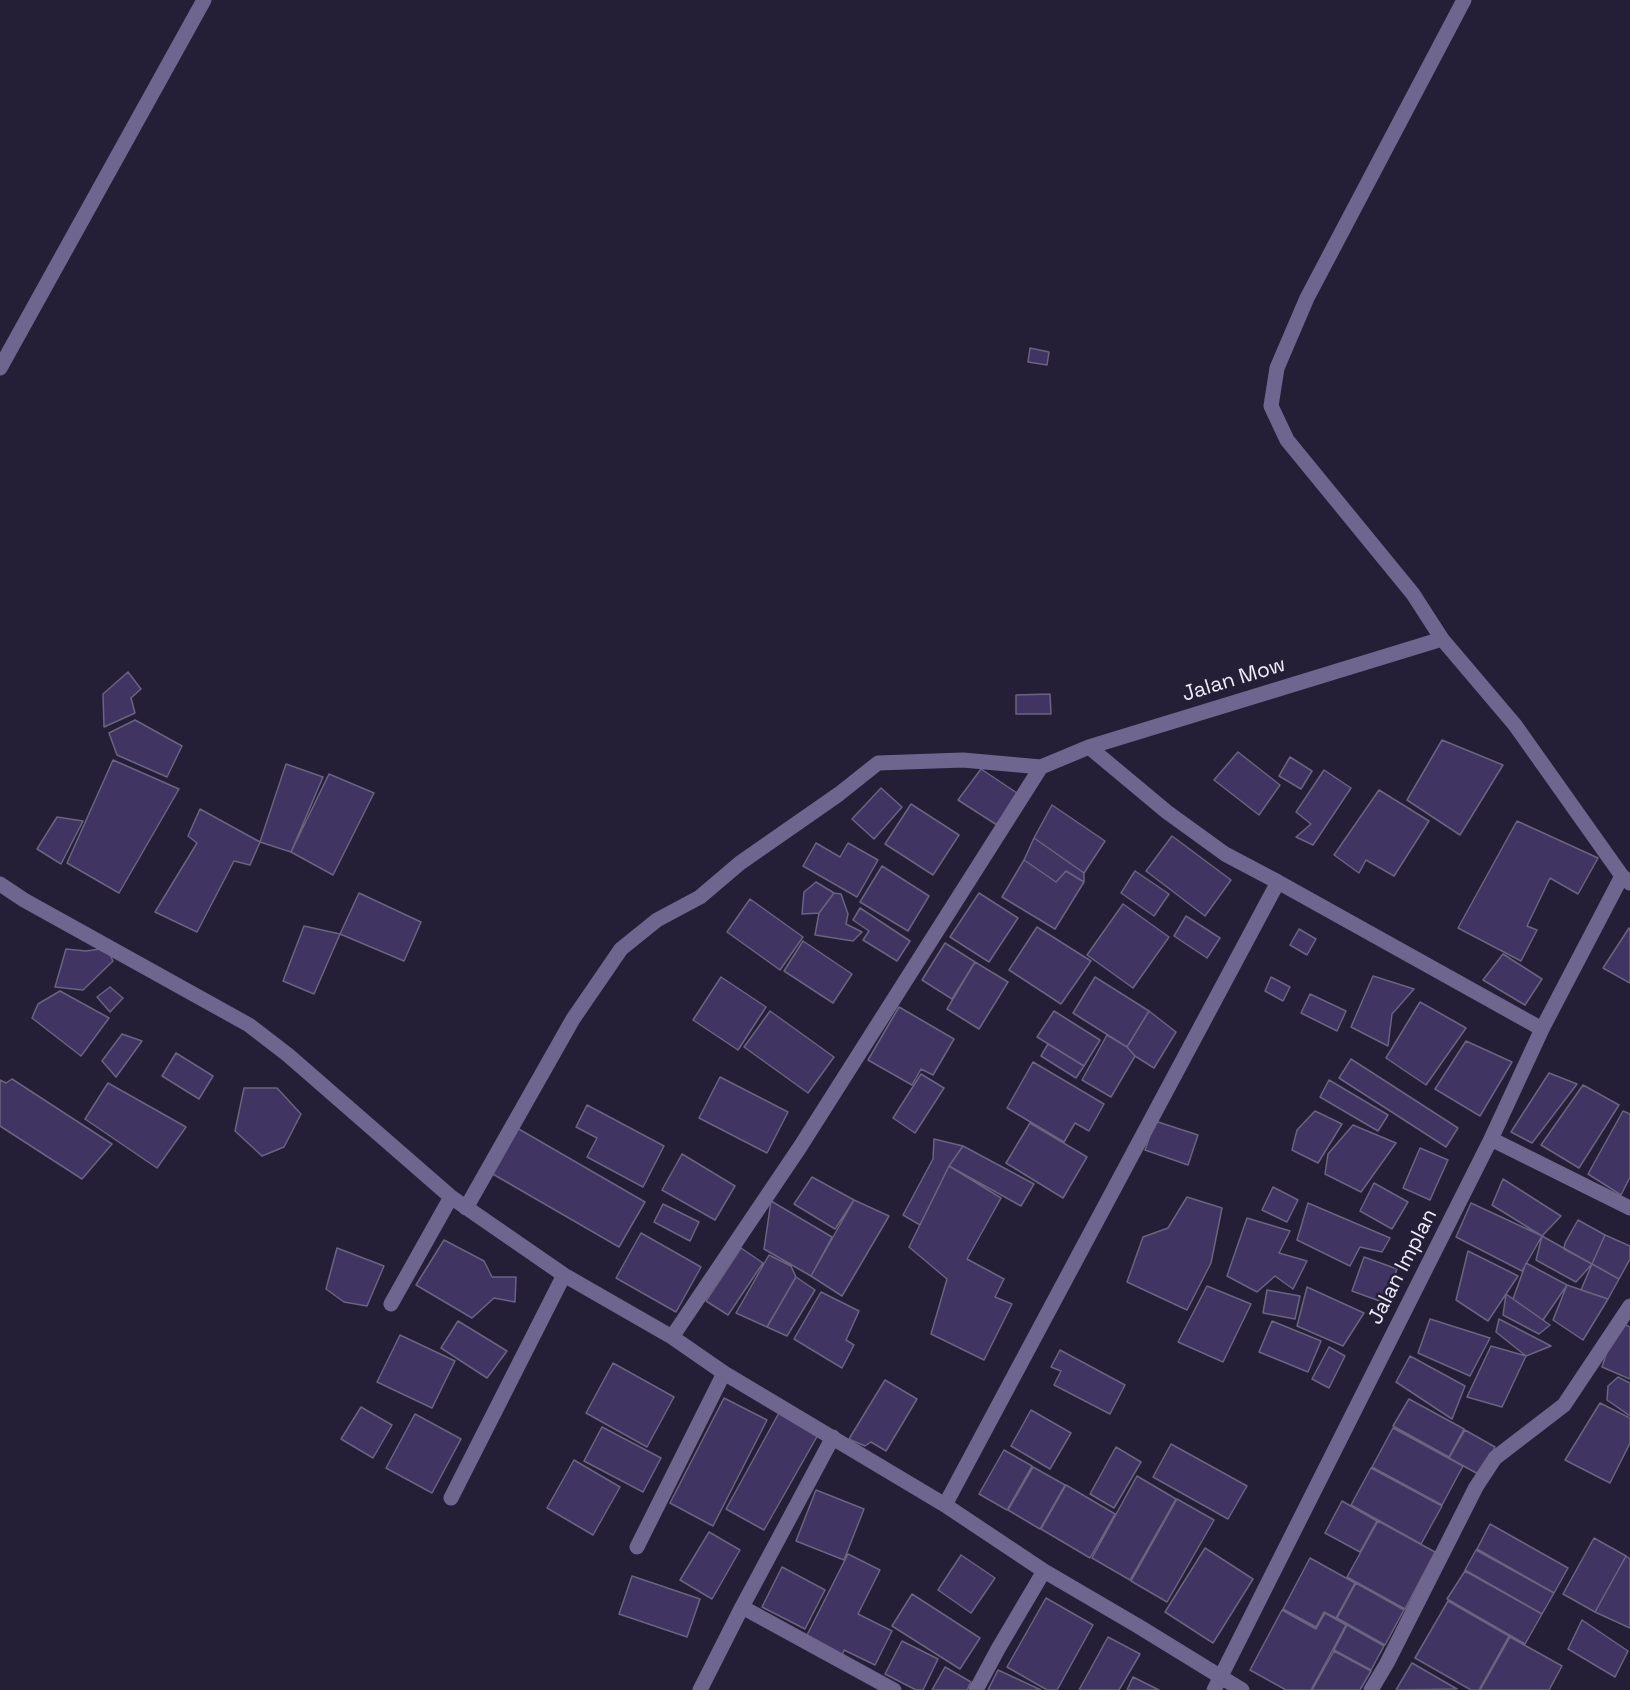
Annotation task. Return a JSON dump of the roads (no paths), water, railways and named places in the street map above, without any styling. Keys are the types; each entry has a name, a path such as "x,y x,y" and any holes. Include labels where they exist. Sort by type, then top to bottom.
{"street":[{"path":"0,368 204,0"},
{"path":"1464,0 1307,298 1277,368 1271,406 1287,440 1413,594 1442,639 1515,725 1626,879"},
{"name":"Jalan Mow","path":"1041,767 1089,747 1442,639"},
{"path":"1089,747 1167,812 1225,854 1542,1029"},
{"path":"466,1208 573,1019 621,949 657,920 700,897 740,863 839,794 878,763 963,760 1041,767 800,1147 672,1337"},
{"name":"Jalan Implan","path":"1214,1690 1491,1139 1542,1029 1626,879"},
{"path":"945,1505 1278,882"},
{"path":"0,884 24,900 249,1025 288,1055 451,1197 564,1275 672,1337 724,1373 945,1505 1044,1571 1242,1690"},
{"path":"1491,1139 1630,1208"},
{"path":"391,1304 451,1197"},
{"path":"451,1498 564,1275"},
{"path":"1371,1690 1388,1663 1476,1486 1494,1458 1564,1405 1630,1306"},
{"path":"637,1547 724,1373"},
{"path":"700,1690 833,1437"},
{"path":"976,1690 1044,1571"},
{"path":"742,1607 894,1690"}]}
